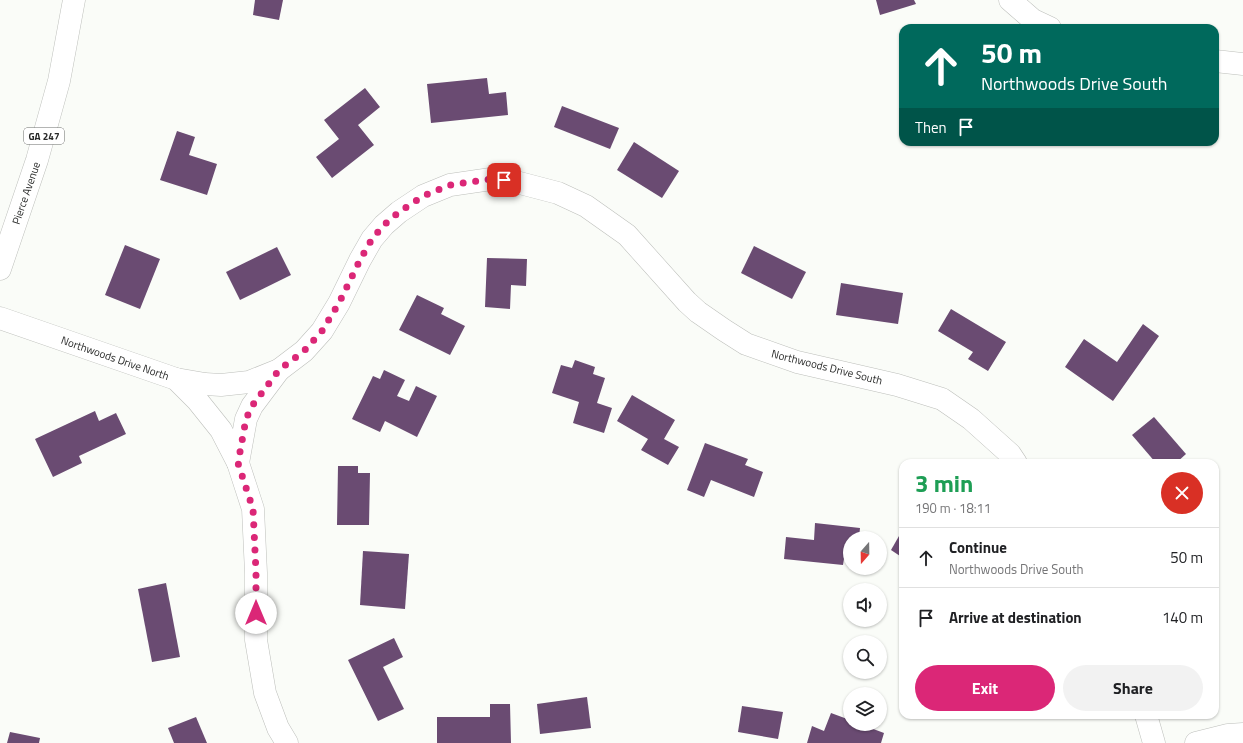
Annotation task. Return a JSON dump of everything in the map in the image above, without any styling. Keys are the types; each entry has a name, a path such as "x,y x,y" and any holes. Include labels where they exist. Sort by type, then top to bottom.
{"street":[{"name":"Pierce Avenue","path":"0,269 37,160 59,81 74,0"},
{"path":"1010,0 1033,20 1042,24"},
{"path":"1219,61 1243,64"},
{"name":"Northwoods Drive South","path":"176,379 221,385 249,382 279,370 304,351 322,331 339,303 372,239 384,225 399,212 423,196 450,185 491,179 516,182 558,193 586,206 627,235 687,302 698,312 746,344 797,362 897,385 942,399 971,419 1010,454 1013,459"},
{"name":"Northwoods Drive North","path":"0,318 176,379 197,400 222,430 238,463 253,509 256,572 256,640 265,692 278,728 287,743"},
{"name":"Northwoods Drive South","path":"238,463 246,419 252,406 279,370"},
{"path":"1147,719 1154,743"},
{"path":"1196,743 1228,735 1243,734"}],"building":[{"path":"255,0 283,0 279,20 253,15"},
{"path":"876,0 914,0 916,4 880,15"},
{"path":"487,78 489,94 506,92 508,115 431,123 427,84"},
{"path":"365,88 380,107 358,125 374,145 332,178 316,157 339,139 324,120"},
{"path":"562,106 619,128 610,149 554,127"},
{"path":"177,131 195,137 189,155 217,164 207,195 160,180"},
{"path":"634,142 679,171 662,198 617,170"},
{"path":"125,245 160,259 140,309 105,295"},
{"path":"754,246 806,272 792,299 741,273"},
{"path":"277,247 291,275 240,300 226,272"},
{"path":"487,258 527,259 526,286 511,285 510,309 485,307"},
{"path":"841,283 903,293 898,324 836,315"},
{"path":"417,295 444,308 441,314 465,326 450,355 399,330"},
{"path":"951,309 1006,342 988,371 968,359 973,352 938,331"},
{"path":"1143,324 1159,336 1113,401 1065,367 1084,339 1117,362"},
{"path":"575,360 595,367 593,374 605,378 597,403 612,408 604,433 573,423 579,402 552,393 561,365 572,368"},
{"path":"384,370 405,380 397,396 409,401 416,386 437,396 417,437 385,421 380,432 352,419 373,376 380,379"},
{"path":"632,395 675,420 664,439 679,447 668,465 641,450 648,439 617,421"},
{"path":"95,411 99,421 116,413 126,434 79,456 82,463 53,477 35,439"},
{"path":"1154,417 1186,454 1180,459 1153,459 1132,435"},
{"path":"705,443 748,459 745,465 763,472 754,497 711,480 704,497 687,490"},
{"path":"338,466 358,466 358,473 370,473 369,525 337,525"},
{"path":"815,523 860,528 860,531 843,531 843,565 784,559 786,537 814,540"},
{"path":"899,536 899,555 891,550"},
{"path":"363,551 409,554 405,609 360,605"},
{"path":"166,583 180,657 152,662 138,589"},
{"path":"394,638 403,657 383,667 404,709 378,721 348,660"},
{"path":"587,697 591,728 540,734 537,704"},
{"path":"490,704 510,704 511,743 437,743 437,717 490,717"},
{"path":"742,706 783,712 778,739 738,732"},
{"path":"831,713 843,717 843,731 879,731 884,733 881,743 807,743 812,726 824,731"},
{"path":"196,717 207,743 174,743 168,728"},
{"path":"10,732 40,738 39,743 7,743"}],"route":[{"path":"256,613 253,509 238,463 246,419 252,406 279,370 304,351 322,331 339,303 372,239 384,225 399,212 423,196 450,185 491,179 504,180"}]}
